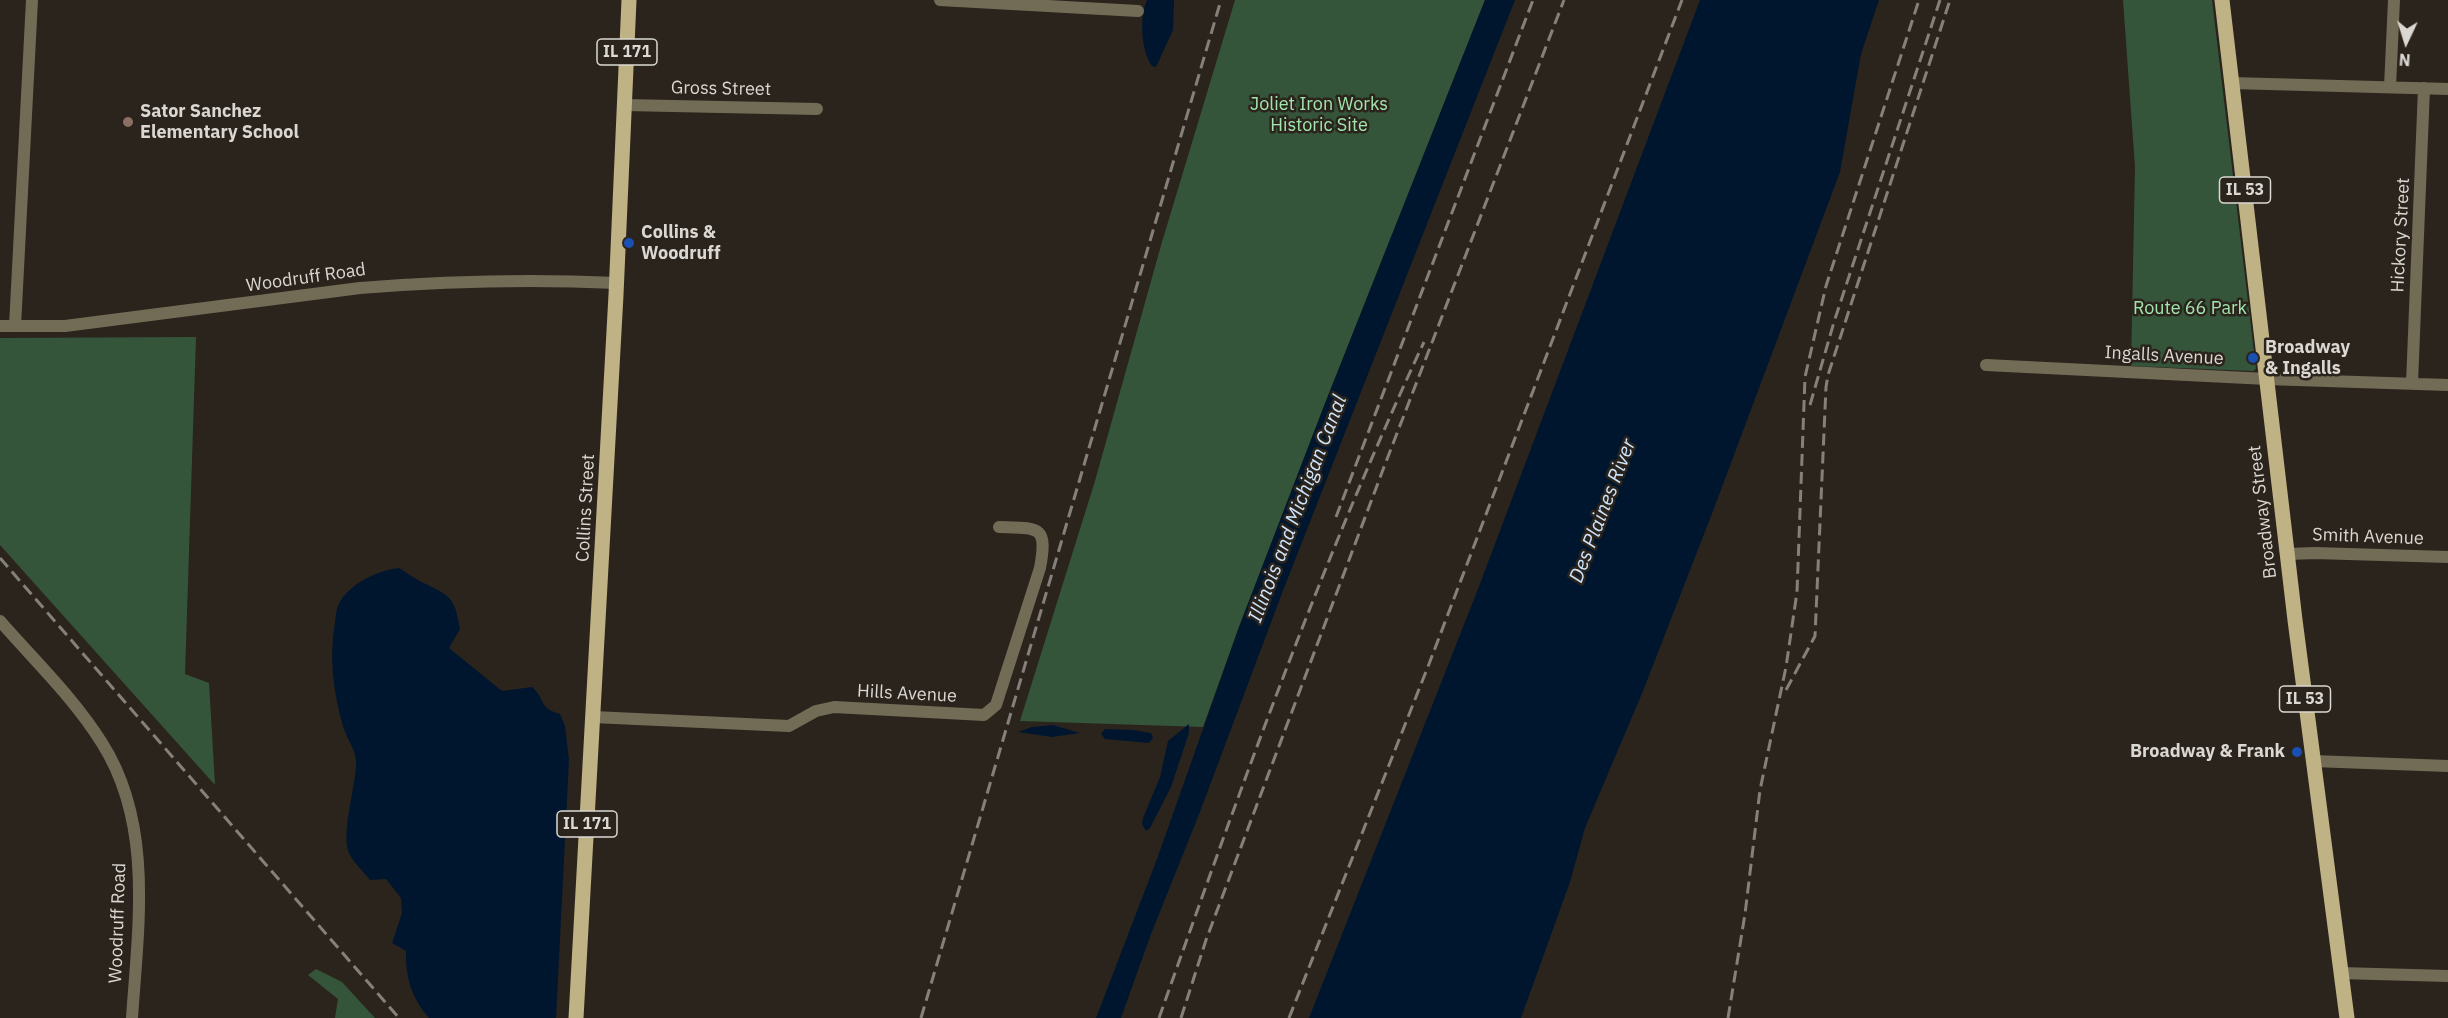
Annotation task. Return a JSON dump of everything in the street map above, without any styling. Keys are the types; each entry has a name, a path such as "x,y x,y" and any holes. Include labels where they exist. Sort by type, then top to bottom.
{"main road":[{"name":"Collins Street","path":"576,1018 617,283 629,0"},
{"name":"Broadway Street","path":"2222,0 2313,761 2347,1018"}],"street":[{"path":"15,326 32,0"},
{"path":"940,0 1138,11"},
{"path":"2390,87 2394,0"},
{"path":"2232,83 2448,89"},
{"name":"Hickory Street","path":"2412,384 2424,88"},
{"name":"Gross Street","path":"625,105 817,109"},
{"name":"Woodruff Road","path":"0,326 65,326 406,284 544,280 617,283"},
{"name":"Ingalls Avenue","path":"1986,365 2267,379 2448,385"},
{"name":"Hills Avenue","path":"593,717 789,726 800,722 816,711 834,707 984,716 996,705 1040,568 1044,540 1036,530 999,527"},
{"name":"Smith Avenue","path":"2288,554 2448,557"},
{"name":"Woodruff Road","path":"0,621 84,717 103,744 127,800 135,831 140,891 132,1018"},
{"path":"2313,761 2448,766"},
{"path":"2340,972 2448,976"}],"green space":[{"name":"Joliet Iron Works Historic Site","path":"1235,0 1485,0 1324,406 1203,727 1020,721 1095,481 1162,242"},
{"name":"Route 66 Park","path":"2123,0 2212,0 2256,369 2253,371 2131,366 2135,167"},
{"path":"196,337 185,674 209,683 215,785 0,545 0,338"},
{"path":"316,969 342,982 375,1018 335,1018 338,999 308,975"}],"water":[{"path":"1147,0 1174,0 1173,30 1156,67 1152,66 1148,60 1143,43 1142,24"},
{"name":"Illinois and Michigan Canal","path":"1485,0 1515,0 1284,588 1121,1018 1096,1018 1157,859 1239,627"},
{"name":"Des Plaines River","path":"1700,0 1879,0 1861,54 1840,172 1713,511 1643,691 1585,828 1570,882 1521,1018 1309,1018 1478,589"},
{"path":"399,568 443,593 451,601 460,629 449,648 502,691 532,687 548,709 560,714 565,726 569,760 556,1018 429,1018 418,1003 411,987 406,951 392,943 402,913 401,898 386,879 370,880 350,855 346,836 356,760 343,726 334,687 332,649 336,613 343,597 357,584 374,575"},
{"path":"1189,724 1189,733 1171,787 1150,828 1146,831 1142,824 1143,818 1160,777 1168,741"},
{"path":"1053,725 1080,733 1052,737 1018,732 1032,727"},
{"path":"1105,729 1151,733 1153,738 1149,743 1105,739 1101,734"}],"railway":[{"path":"921,1018 1221,0"},
{"path":"1336,517 1533,0"},
{"path":"1181,1018 1206,940 1384,467 1564,0"},
{"path":"1289,1018 1429,664 1682,0"},
{"path":"1728,1018 1745,914 1760,790 1786,667 1797,592 1805,377 1826,286 1919,0"},
{"path":"1810,405 1834,322 1940,0"},
{"path":"1786,690 1815,636 1828,375 1950,0"},
{"path":"1159,1018 1251,762 1316,592 1386,425 1424,342"},
{"path":"0,558 399,1018"}],"place":[{"name":"Sator Sanchez Elementary School","path":"128,122"},
{"name":"Collins & Woodruff","path":"629,243"},
{"name":"Broadway & Ingalls","path":"2253,358"},
{"name":"Broadway & Frank","path":"2297,752"}]}
